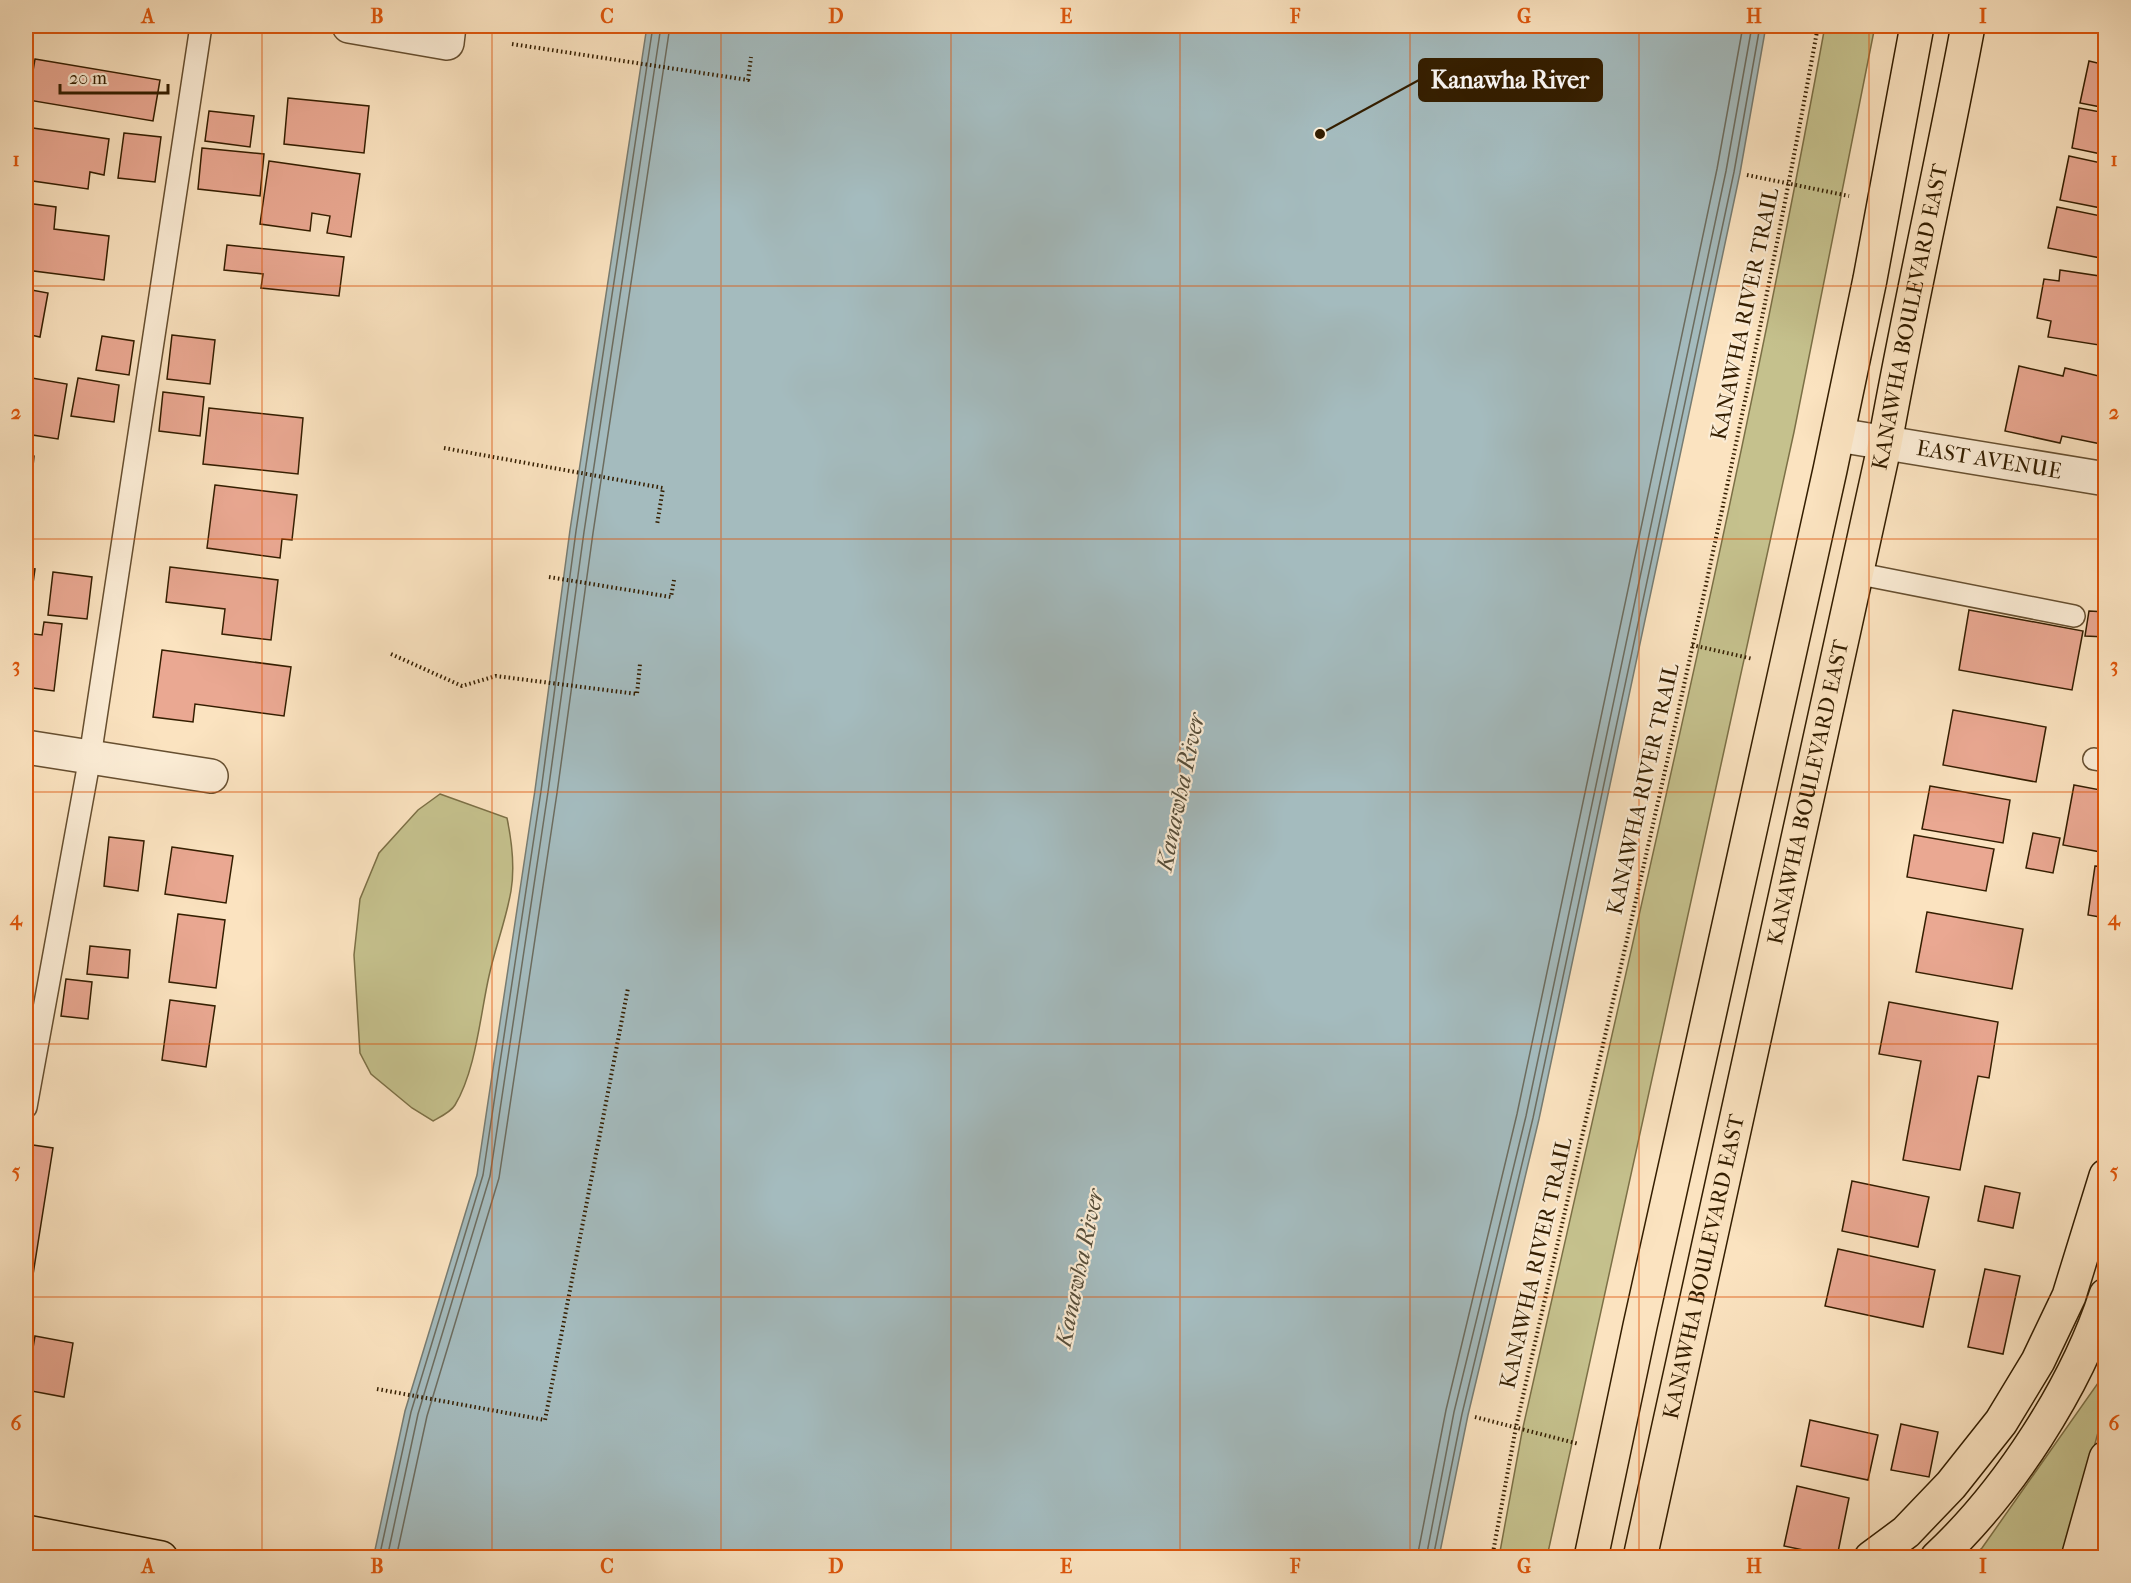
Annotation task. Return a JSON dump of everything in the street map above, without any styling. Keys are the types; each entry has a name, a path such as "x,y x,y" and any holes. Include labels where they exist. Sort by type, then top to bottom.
{"main road":[{"name":"KANAWHA BOULEVARD EAST","path":"1591,1557 1640,1326 1838,435 1886,196 1917,26"},
{"name":"KANAWHA BOULEVARD EAST","path":"1646,1550 1885,442 1903,342 1950,125 1968,26"},
{"path":"1871,1557 1906,1532 1951,1485 2001,1422 2038,1361 2069,1296 2106,1176"},
{"path":"1937,1557 1953,1543 2004,1484 2078,1363 2105,1297"},
{"path":"2078,1557 2106,1458"},
{"path":"26,1532 161,1557"}],"street":[{"path":"349,26 448,34"},
{"name":"EAST AVENUE","path":"1838,435 2106,478"},
{"path":"26,747 211,776"}],"lane":[{"path":"26,1107 90,757 201,26"},
{"path":"1855,573 2074,616"}],"path":[{"name":"KANAWHA RIVER TRAIL","path":"1492,1557 1516,1427 1692,645 1790,184 1818,26"},
{"path":"512,44 748,80 751,57"},
{"path":"1747,175 1851,197 1886,196"},
{"path":"444,448 663,488 657,525"},
{"path":"549,577 671,597 674,580"},
{"path":"1692,645 1753,659"},
{"path":"391,654 462,686 496,676 637,694 640,664"},
{"path":"377,1389 545,1420 628,988"},
{"path":"1475,1417 1580,1444"}],"shaded area":[{"path":"1825,26 1875,26 1794,432 1547,1557 1499,1557 1522,1432 1719,554 1792,202"},
{"path":"440,794 507,818 512,845 513,873 509,902 491,965 468,1076 453,1108 433,1121 412,1108 371,1074 360,1053 354,955 360,899 379,853 418,810"},
{"path":"2105,1373 2105,1406 2065,1557 1970,1558 1982,1548"}],"water":[{"path":"647,26 1766,26 1740,173 1539,1119 1468,1415 1439,1557 377,1557 375,1550 405,1411 477,1175 535,790 570,530"}],"building":[{"path":"35,59 160,80 153,121 28,100"},
{"path":"2089,61 2106,65 2106,108 2080,103"},
{"path":"288,98 369,106 364,153 284,144"},
{"path":"2079,108 2106,113 2106,155 2072,148"},
{"path":"209,111 254,116 250,147 205,141"},
{"path":"26,127 109,139 104,175 90,172 88,189 26,180"},
{"path":"124,133 161,137 155,182 118,178"},
{"path":"202,148 264,154 260,196 198,189"},
{"path":"2069,156 2106,164 2106,209 2060,200"},
{"path":"269,161 360,174 351,237 327,233 330,216 312,213 310,231 260,224"},
{"path":"26,203 56,207 54,229 109,236 104,280 26,270"},
{"path":"2057,207 2106,217 2106,259 2048,248"},
{"path":"227,245 344,257 339,296 261,288 263,274 224,270"},
{"path":"2060,270 2106,277 2106,310 2099,345 2048,337 2051,321 2037,318 2044,279 2059,281"},
{"path":"26,289 48,293 40,337 26,334"},
{"path":"172,335 215,340 210,384 167,379"},
{"path":"102,336 134,341 129,375 96,370"},
{"path":"2019,366 2063,376 2065,368 2103,377 2102,381 2106,382 2106,445 2062,436 2060,443 2005,431"},
{"path":"26,377 67,384 58,439 26,434"},
{"path":"78,378 119,385 114,422 71,416"},
{"path":"163,392 204,397 200,436 159,431"},
{"path":"209,408 303,418 298,474 203,464"},
{"path":"26,454 34,456 30,496 26,495"},
{"path":"215,485 297,495 292,540 282,539 280,558 207,548"},
{"path":"170,567 278,580 271,640 222,634 225,609 166,602"},
{"path":"26,568 35,569 30,605 26,604"},
{"path":"53,572 92,577 87,619 48,615"},
{"path":"1969,610 2083,631 2072,690 1959,670"},
{"path":"2089,611 2106,612 2106,637 2085,636"},
{"path":"44,622 62,624 54,691 26,687 26,633 42,635"},
{"path":"162,650 291,667 284,716 195,704 193,722 153,717"},
{"path":"1953,710 2046,727 2036,782 1943,765"},
{"path":"2074,785 2106,791 2106,853 2063,845"},
{"path":"1930,786 2010,800 2003,843 1922,829"},
{"path":"2033,833 2060,838 2053,873 2026,868"},
{"path":"1914,835 1994,849 1986,891 1907,877"},
{"path":"109,837 144,841 138,891 104,886"},
{"path":"172,847 233,856 226,903 165,894"},
{"path":"2095,866 2106,867 2106,918 2088,915"},
{"path":"1927,912 2023,929 2012,989 1916,972"},
{"path":"178,914 225,920 216,988 169,982"},
{"path":"90,946 130,950 128,978 87,974"},
{"path":"66,979 92,982 88,1019 61,1016"},
{"path":"170,1000 215,1006 206,1067 162,1060"},
{"path":"1889,1002 1998,1022 1989,1078 1978,1076 1960,1170 1903,1160 1921,1061 1879,1054"},
{"path":"26,1144 53,1148 26,1319"},
{"path":"1852,1181 1929,1197 1918,1247 1842,1231"},
{"path":"1985,1186 2020,1193 2013,1228 1978,1221"},
{"path":"1838,1249 1935,1270 1923,1327 1825,1306"},
{"path":"1985,1269 2020,1276 2003,1354 1968,1347"},
{"path":"35,1336 73,1343 64,1397 26,1390"},
{"path":"1810,1420 1878,1435 1868,1480 1801,1466"},
{"path":"1901,1424 1938,1432 1929,1477 1891,1470"},
{"path":"1797,1486 1849,1498 1837,1557 1784,1546"}],"place":[{"name":"Kanawha River","path":"1320,134"}]}
